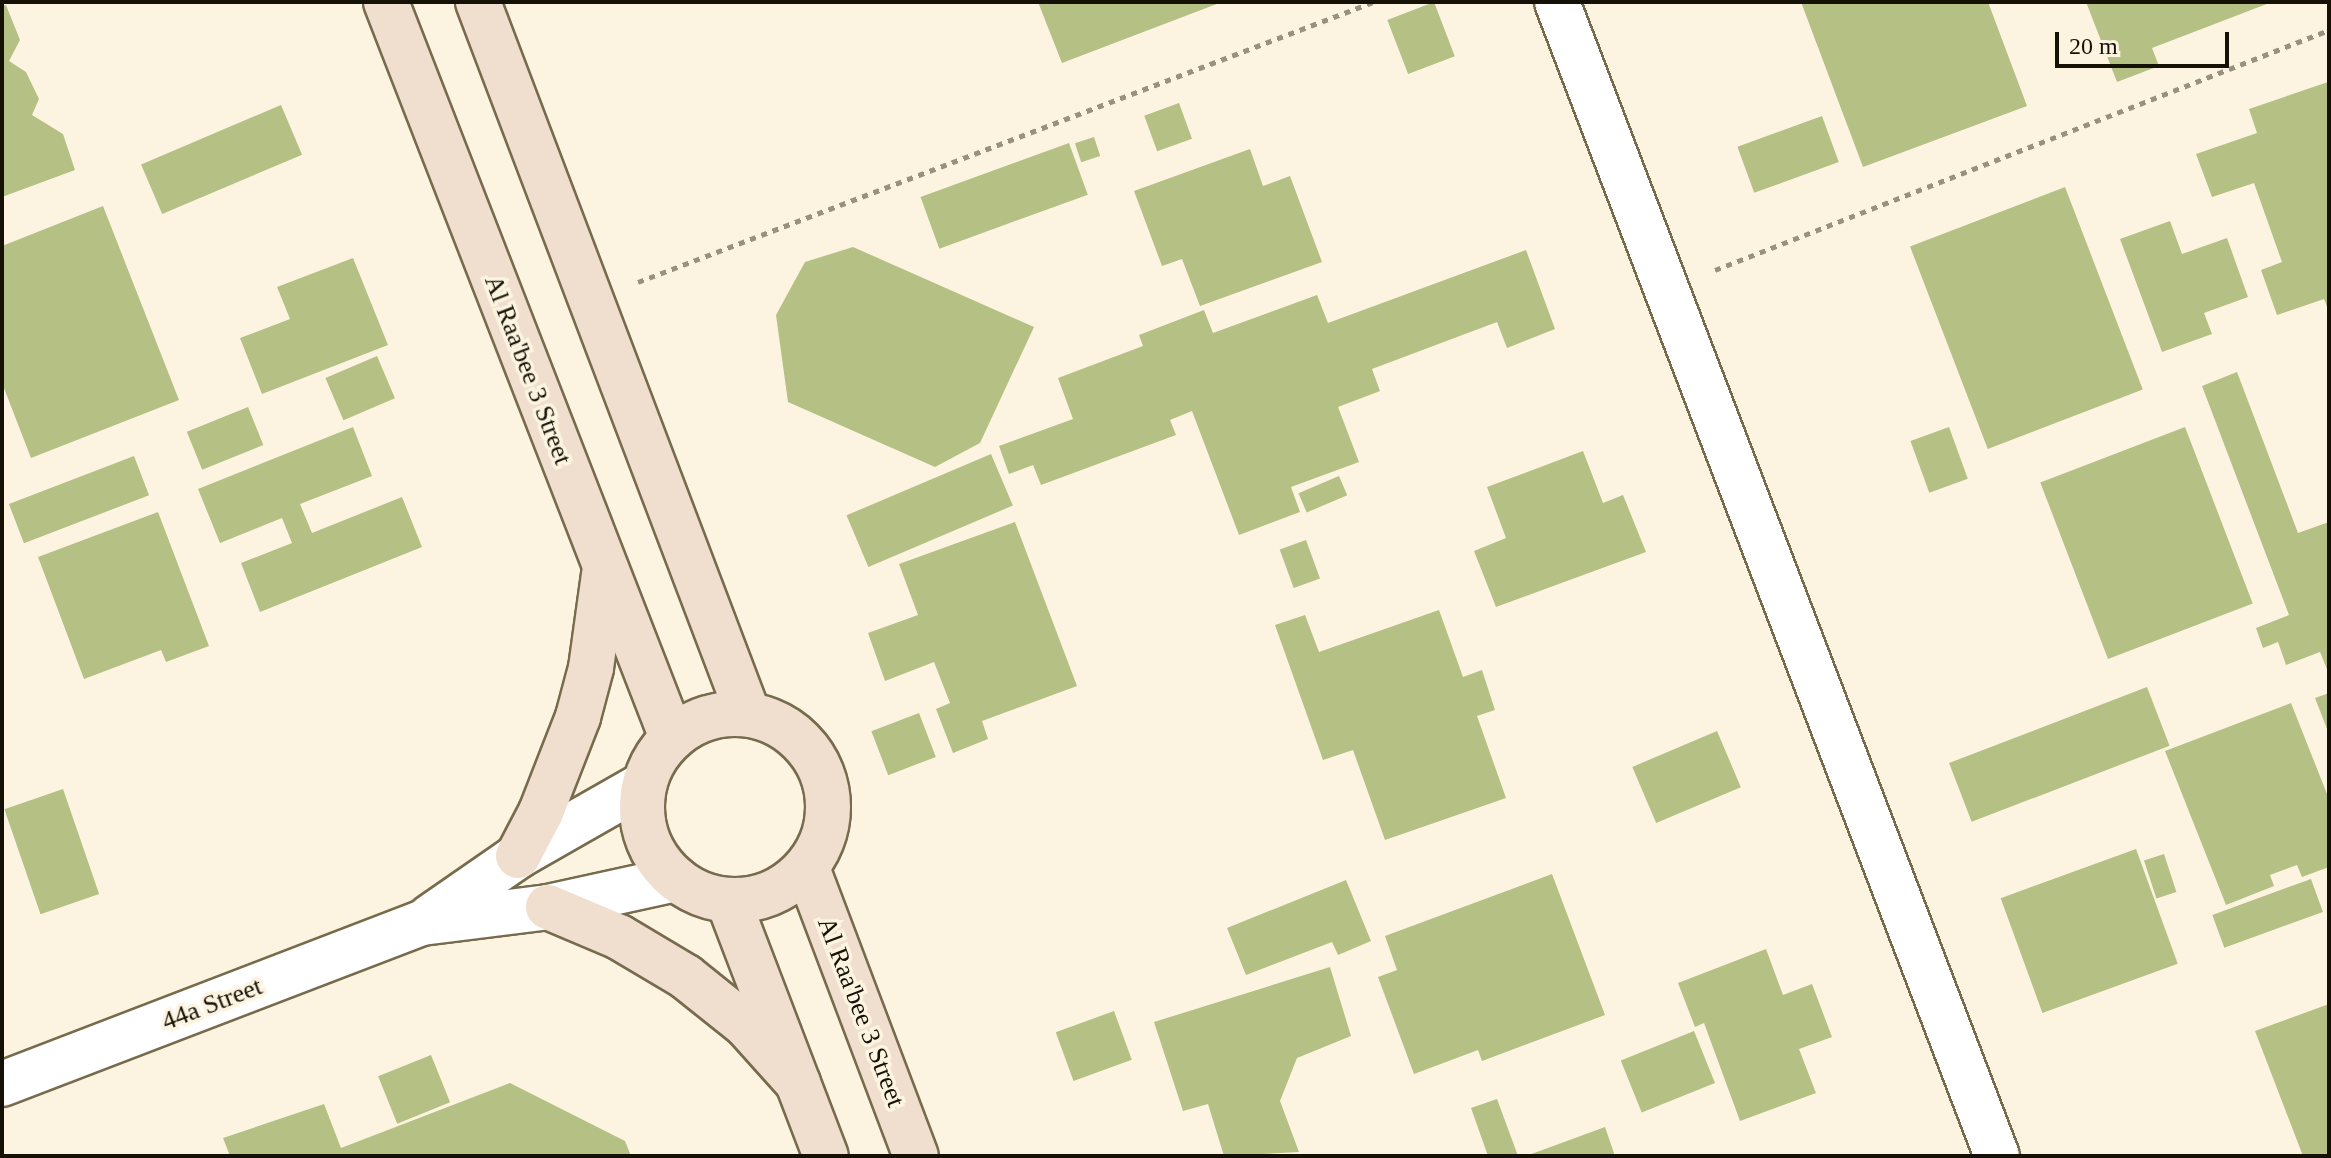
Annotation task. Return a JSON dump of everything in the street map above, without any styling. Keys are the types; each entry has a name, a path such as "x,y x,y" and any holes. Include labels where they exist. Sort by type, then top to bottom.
{"street":[{"name":"Al Raa'bee 3 Street","path":"386,2 672,738"},
{"path":"478,2 748,714"},
{"path":"1557,2 1997,1156"},
{"path":"518,856 546,800 578,717 591,668 605,567"},
{"path":"748,714 793,734 822,774 828,822 807,868 779,889 728,900 676,879 650,846 643,826 644,784 672,738 707,717 748,714"},
{"name":"44a Street","path":"422,923 518,856 644,784"},
{"name":"Al Raa'bee 3 Street","path":"807,868 916,1156"},
{"name":"44a Street","path":"2,1084 422,923 548,907 676,879"},
{"path":"728,900 826,1156"},
{"path":"548,907 619,937 686,977 746,1025 798,1083"}],"path":[{"path":"593,300 1373,2"},
{"path":"1666,289 2329,30"}],"building":[{"path":"1038,2 1222,2 1062,63"},
{"path":"1434,2 1455,56 1408,74 1387,20"},
{"path":"1801,2 1988,2 2027,106 1863,167"},
{"path":"2086,2 2272,2 2152,48 2159,66 2117,82"},
{"path":"6,5 20,40 9,61 26,72 39,99 32,115 63,134 75,170 2,197 2,6"},
{"path":"2328,82 2329,312 2324,299 2277,315 2261,270 2282,262 2254,183 2212,197 2196,154 2257,133 2249,109"},
{"path":"1179,103 1192,139 1157,151 1144,116"},
{"path":"281,105 302,155 162,214 141,164"},
{"path":"1822,116 1839,162 1754,193 1737,147"},
{"path":"1094,137 1100,156 1081,162 1075,143"},
{"path":"1069,143 1088,195 939,249 921,197"},
{"path":"1250,149 1263,186 1290,176 1322,262 1200,306 1182,259 1162,266 1134,191"},
{"path":"2065,187 2143,390 1988,449 1910,246"},
{"path":"103,206 179,400 31,458 2,383 2,246"},
{"path":"2170,221 2182,254 2227,238 2248,297 2204,313 2212,334 2162,352 2120,239"},
{"path":"853,247 1034,327 980,443 935,467 788,402 776,315 805,262"},
{"path":"1526,250 1555,329 1507,348 1497,322 1372,369 1380,391 1338,407 1359,462 1291,487 1300,512 1239,535 1192,411 1170,420 1176,435 1041,485 1033,465 1009,474 999,446 1073,419 1058,378 1143,346 1139,335 1204,310 1213,333 1317,295 1328,323"},
{"path":"353,258 388,345 262,394 240,338 290,319 277,287"},
{"path":"377,356 395,398 343,420 325,378"},
{"path":"2237,372 2298,533 2329,522 2329,674 2320,652 2286,665 2278,642 2263,648 2256,628 2289,615 2202,386"},
{"path":"248,407 263,445 202,470 187,432"},
{"path":"353,427 372,476 300,504 312,533 402,497 422,547 260,612 241,563 292,543 282,518 220,543 198,489"},
{"path":"1949,427 1968,479 1929,493 1910,441"},
{"path":"2185,427 2253,603 2108,659 2040,483"},
{"path":"1583,451 1603,503 1623,495 1646,552 1496,607 1474,551 1506,538 1487,487"},
{"path":"991,454 1013,506 868,567 846,515"},
{"path":"134,456 149,495 24,543 9,504"},
{"path":"1339,476 1347,495 1307,513 1298,493"},
{"path":"158,512 209,646 166,662 161,650 84,679 38,557"},
{"path":"1015,522 1077,686 982,721 988,739 953,753 936,709 950,703 934,662 885,681 868,633 918,615 899,564"},
{"path":"1306,540 1320,579 1294,588 1280,550"},
{"path":"1439,610 1463,677 1482,670 1495,710 1477,716 1506,798 1385,840 1353,750 1323,760 1275,625 1305,615 1319,652"},
{"path":"2147,687 2170,746 1972,822 1949,763"},
{"path":"2329,693 2329,734 2315,698"},
{"path":"2291,703 2329,799 2329,867 2302,877 2297,865 2270,875 2274,886 2226,905 2165,751"},
{"path":"919,713 936,757 888,775 871,731"},
{"path":"1717,731 1741,787 1656,823 1632,767"},
{"path":"63,789 99,894 41,914 4,809"},
{"path":"2136,849 2178,964 2042,1013 2001,898"},
{"path":"2164,854 2176,892 2156,899 2144,860"},
{"path":"1552,874 1605,1015 1482,1061 1478,1050 1414,1074 1378,977 1397,970 1385,936"},
{"path":"2311,879 2323,912 2224,948 2212,915"},
{"path":"1346,880 1371,941 1338,955 1332,942 1246,975 1227,928"},
{"path":"1766,949 1783,995 1812,984 1832,1037 1799,1049 1816,1093 1740,1121 1704,1023 1695,1027 1678,983"},
{"path":"1330,967 1351,1036 1297,1058 1280,1101 1299,1152 1224,1156 1208,1104 1183,1111 1154,1022"},
{"path":"2329,1004 2329,1156 2303,1156 2255,1031"},
{"path":"1114,1011 1132,1060 1074,1081 1056,1032"},
{"path":"1694,1031 1715,1083 1642,1113 1621,1061"},
{"path":"431,1055 450,1102 397,1124 378,1076"},
{"path":"510,1083 625,1141 631,1156 230,1156 223,1138 324,1104 341,1148"},
{"path":"1497,1099 1518,1156 1488,1156 1471,1108"},
{"path":"1605,1127 1615,1156 1526,1156"}]}
